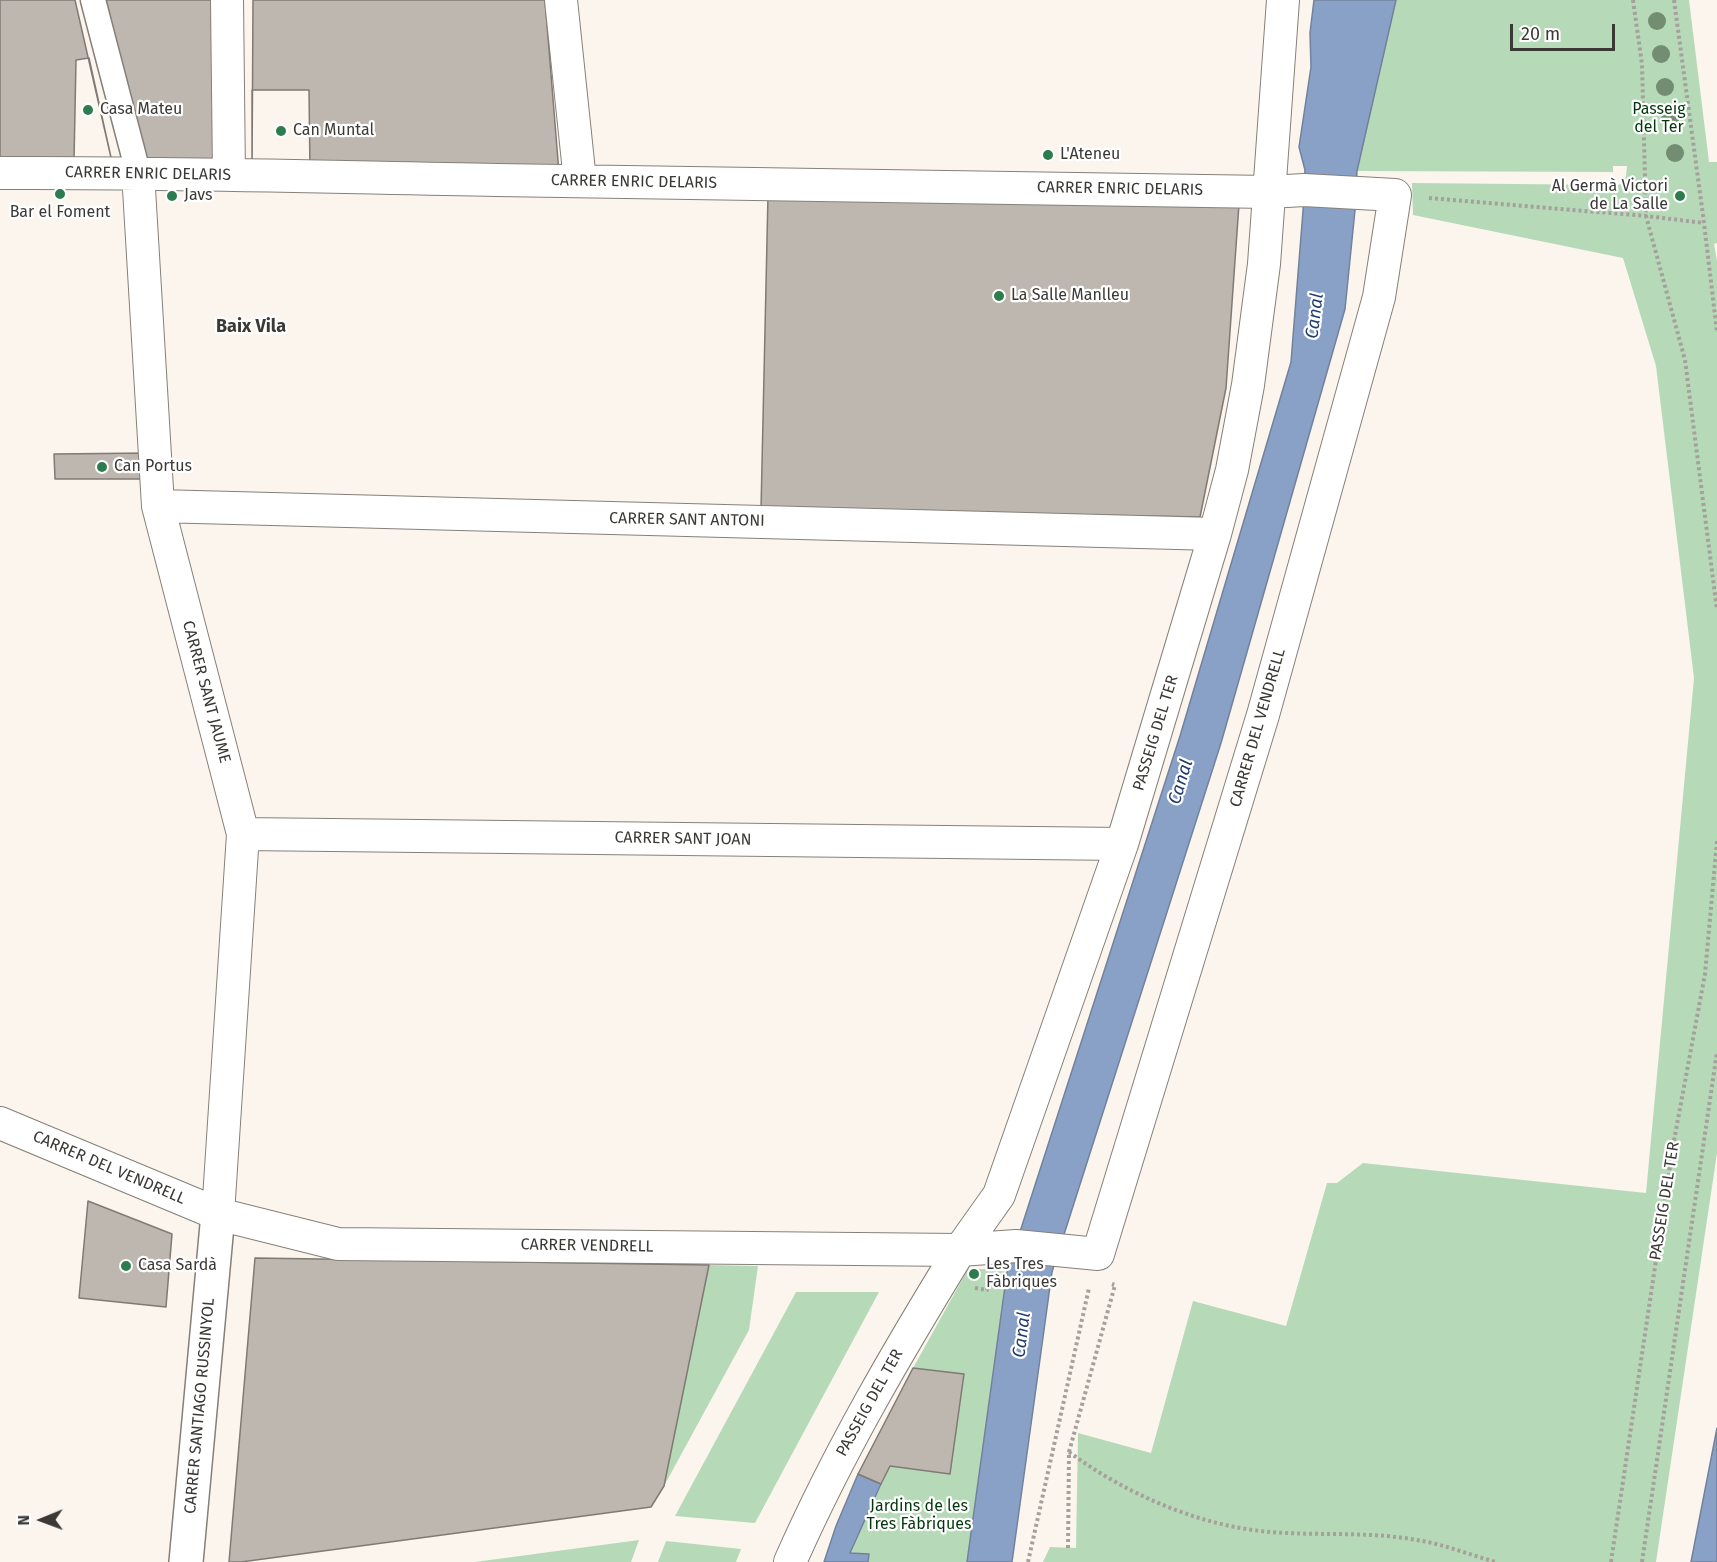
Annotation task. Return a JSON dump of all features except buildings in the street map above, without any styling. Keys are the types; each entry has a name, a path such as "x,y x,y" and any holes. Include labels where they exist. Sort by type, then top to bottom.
{"street":[{"path":"93,0 138,172"},
{"path":"227,0 229,175"},
{"path":"561,0 580,181"},
{"name":"PASSEIG DEL TER","path":"790,1562 816,1503 873,1395 960,1250 999,1195 1122,844 1232,470 1248,385 1263,264 1283,0"},
{"name":"CARRER ENRIC DELARIS","path":"0,173 138,172 1269,192"},
{"name":"CARRER SANT JAUME","path":"138,172 158,506 243,834 218,1214"},
{"path":"1269,192 1304,190 1395,195"},
{"name":"CARRER DEL VENDRELL","path":"960,1250 1016,1246 1098,1254 1263,715 1379,297 1395,195"},
{"name":"CARRER SANT ANTONI","path":"158,506 1215,534"},
{"name":"CARRER SANT JOAN","path":"243,834 1122,844"},
{"name":"CARRER DEL VENDRELL","path":"0,1123 218,1214"},
{"name":"CARRER VENDRELL","path":"218,1214 338,1244 960,1250"},
{"name":"CARRER SANTIAGO RUSSINYOL","path":"186,1562 218,1214"}],"path":[{"path":"1633,0 1642,64 1646,216 1685,360 1717,610"},
{"path":"1674,0 1717,332"},
{"path":"1395,195 1704,223"},
{"name":"PASSEIG DEL TER","path":"1611,1562 1673,1146 1705,974 1717,841"},
{"name":"PASSEIG DEL TER","path":"1642,1562 1717,1052"},
{"path":"1028,1562 1091,1280"},
{"path":"1068,1548 1069,1452 1115,1285"},
{"path":"1069,1452 1126,1489 1221,1526 1270,1532 1350,1533 1418,1540 1496,1562"}],"green space":[{"name":"Passeig del Ter","path":"1396,0 1689,0 1709,162 1717,162 1717,243 1714,244 1717,261 1717,1153 1656,1562 1043,1562 1050,1547 1076,1548 1078,1433 1151,1453 1193,1301 1286,1326 1327,1183 1337,1183 1363,1163 1646,1193 1694,678 1656,366 1623,258 1413,215 1412,183 1618,185 1625,180 1627,166 1613,166 1613,172 1357,171"},
{"path":"709,1265 758,1266 749,1330 664,1486"},
{"name":"Jardins de les Tres Fàbriques","path":"968,1269 1007,1272 967,1562 868,1562 868,1554 850,1554 890,1466 950,1474 964,1375 913,1368"},
{"path":"796,1292 879,1292 755,1523 675,1516"},
{"path":"639,1540 631,1562 475,1562"},
{"path":"666,1541 741,1549 736,1562 658,1562"}],"water":[{"name":"Canal","path":"1314,0 1396,0 1357,171 1345,309 1221,743 1052,1272 1012,1562 967,1562 1007,1272 1180,736 1291,362 1305,170 1299,147 1311,67 1310,33"},
{"path":"1717,1428 1717,1562 1691,1562"},
{"path":"858,1474 881,1484 850,1553 869,1554 868,1562 824,1562 836,1526"}],"place":[{"name":"Casa Mateu","path":"88,110"},
{"name":"Can Muntal","path":"281,131"},
{"name":"L'Ateneu","path":"1048,155"},
{"name":"Bar el Foment","path":"60,194"},
{"name":"Javs","path":"172,196"},
{"name":"Al Germà Victori de La Salle","path":"1680,196"},
{"name":"La Salle Manlleu","path":"999,296"},
{"name":"Can Portus","path":"102,467"},
{"name":"Casa Sardà","path":"126,1266"},
{"name":"Les Tres Fàbriques","path":"974,1274"}],"district":[{"name":"Baix Vila","path":"251,327"}]}
